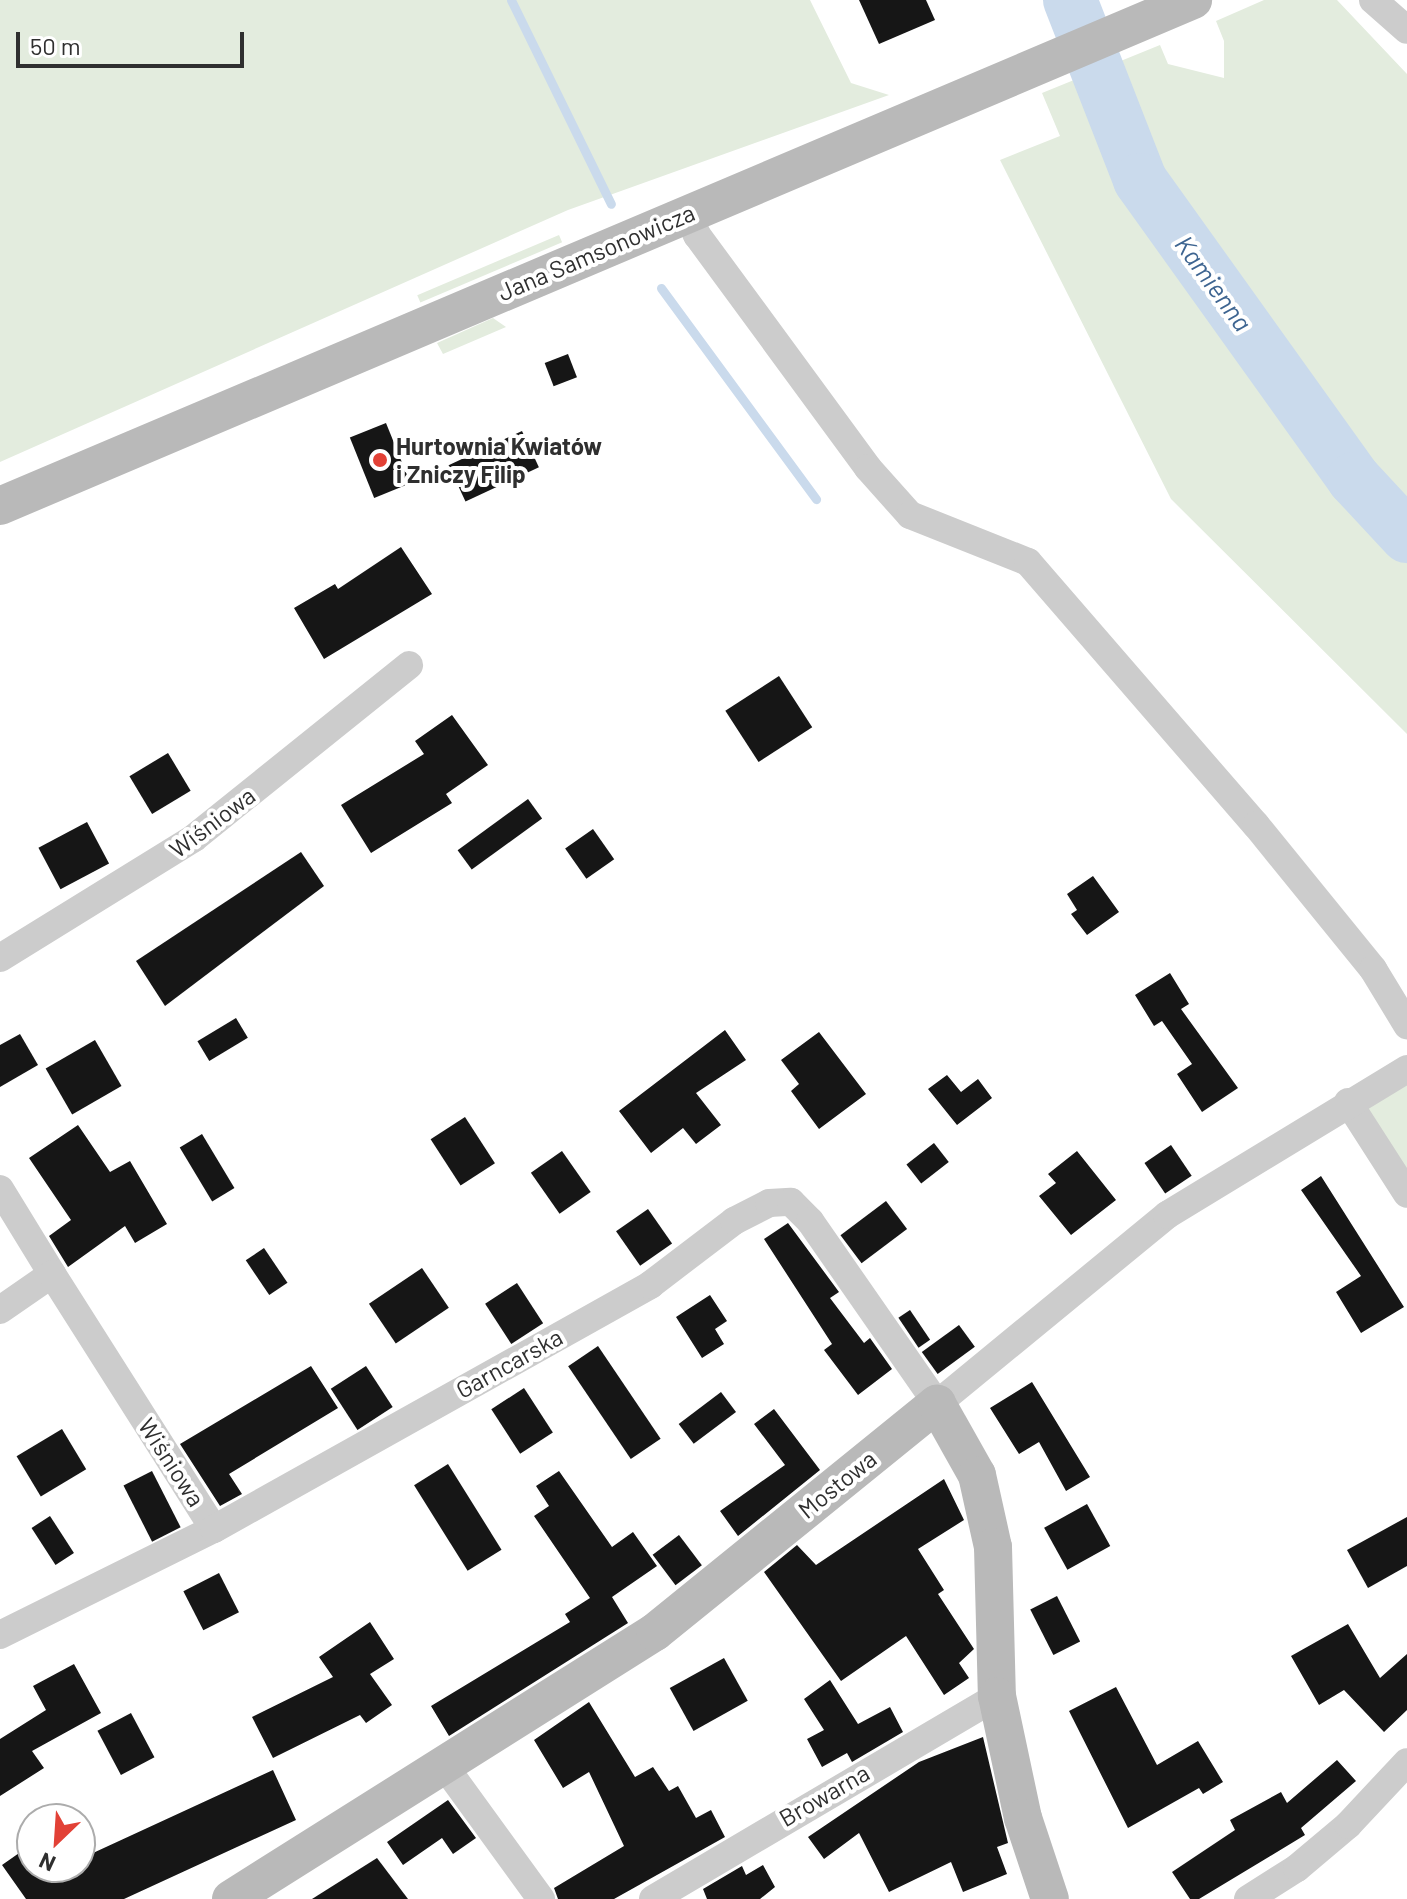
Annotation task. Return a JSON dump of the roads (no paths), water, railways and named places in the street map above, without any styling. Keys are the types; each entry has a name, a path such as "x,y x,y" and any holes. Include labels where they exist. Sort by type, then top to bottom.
{"street":[{"path":"1373,0 1407,30"},
{"name":"Jana Samsonowicza","path":"0,506 1190,1"},
{"path":"688,213 697,235 868,468 910,515 1028,562 1256,825 1373,969 1407,1025"},
{"name":"Wiśniowa","path":"0,958 194,838 409,665"},
{"name":"Mostowa","path":"251,1894 443,1764 655,1632 1167,1215 1348,1102 1407,1069"},
{"path":"1348,1102 1407,1194"},
{"name":"Wiśniowa","path":"0,1189 214,1529"},
{"name":"Garncarska","path":"0,1635 214,1529 650,1285 734,1221 769,1203 791,1202 810,1221 937,1404"},
{"path":"0,1310 52,1274"},
{"path":"937,1404 977,1475 993,1547 997,1696 1023,1818 1050,1899"},
{"name":"Browarna","path":"653,1899 997,1696"},
{"path":"1248,1899 1297,1868 1348,1825 1407,1762"},
{"path":"443,1764 541,1899"}],"waterway":[{"path":"511,0 611,204"},
{"name":"Kamienna","path":"1070,0 1140,180 1354,479 1407,536"},
{"path":"661,288 816,499"}],"place":[{"name":"Hurtownia Kwiatów i Zniczy Filip","path":"380,460"}]}
